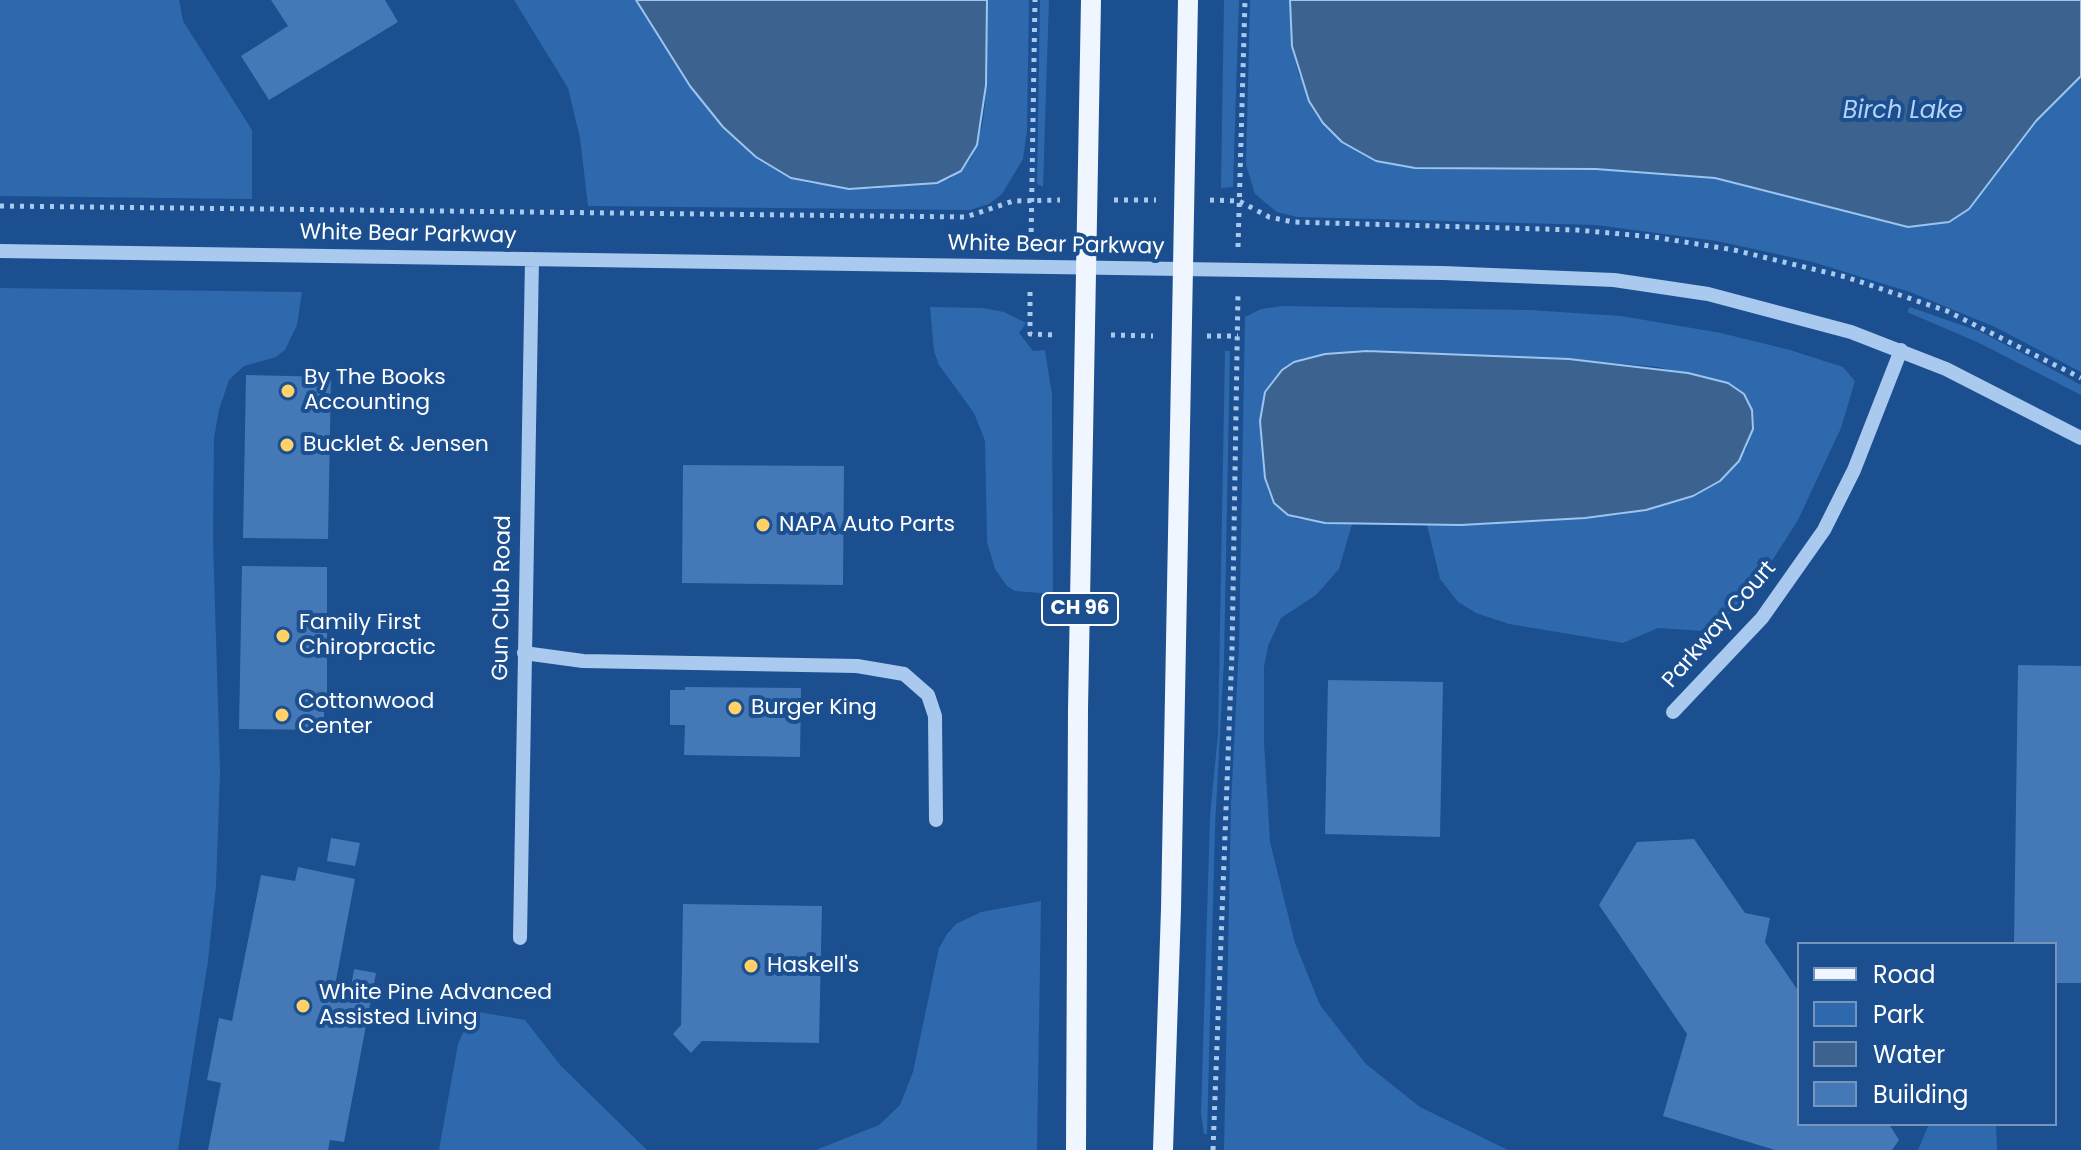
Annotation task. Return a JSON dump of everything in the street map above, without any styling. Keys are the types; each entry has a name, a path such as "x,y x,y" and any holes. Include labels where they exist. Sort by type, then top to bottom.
{"main road":[{"name":"CH 96","path":"1076,1150 1091,0"},
{"path":"1163,1150 1171,909 1188,0"}],"street":[{"name":"White Bear Parkway","path":"0,251 1443,273 1629,282 1688,290 1771,308 1901,350 1971,381 2081,438"},
{"name":"Gun Club Road","path":"520,938 532,259"},
{"name":"Parkway Court","path":"1673,712 1762,618 1824,530 1854,470 1901,350"},
{"path":"524,653 583,661 857,666 904,674 921,687 932,704 938,741 936,820"}],"path":[{"path":"1031,199 1035,0"},
{"path":"1213,1150 1232,652 1245,0"},
{"path":"0,206 966,217 1013,201 1031,199 1239,201 1269,217 1293,222 1577,230 1654,237 1747,253 1846,277 1947,311 2081,378"},
{"path":"1030,334 1238,336"}],"green space":[{"path":"0,0 179,0 183,21 252,130 252,199 0,196"},
{"path":"514,0 636,0 707,108 756,157 790,178 808,183 872,189 950,179 971,159 982,127 985,104 987,0 1029,0 1027,130 1023,159 1002,194 989,204 970,210 588,206 580,138 568,88"},
{"path":"1040,0 1049,0 1043,187 1037,184"},
{"path":"1224,0 1239,0 1233,187 1221,188"},
{"path":"1250,0 1290,0 1292,46 1299,76 1415,168 1596,169 1716,178 1908,227 1949,222 2036,121 2081,76 2081,372 1995,327 1910,292 1809,261 1717,241 1596,225 1297,217 1277,212 1255,194 1246,165"},
{"path":"0,288 302,292 297,325 285,350 276,357 244,366 229,380 214,438 213,539 220,772 216,886 208,961 178,1150 0,1150"},
{"path":"1282,306 1530,310 1621,316 1721,333 1790,350 1843,367 1855,381 1841,428 1798,520 1770,564 1724,621 1716,628 1703,631 1658,628 1623,643 1509,624 1476,613 1458,602 1440,579 1427,525 1620,515 1693,496 1720,481 1746,450 1753,429 1744,394 1736,388 1658,367 1569,359 1367,351 1308,358 1273,380 1265,392 1262,406 1268,491 1274,503 1296,519 1352,524 1339,569 1316,595 1281,618 1268,646 1264,667 1264,742 1270,842 1295,943 1320,1005 1366,1064 1420,1107 1508,1150 1224,1150 1245,317 1261,309"},
{"path":"930,307 982,308 1004,312 1026,323 1019,333 1033,351 1045,350 1052,395 1053,594 1015,591 1007,586 995,569 987,542 985,441 974,413 939,365 934,351"},
{"path":"1910,307 1981,332 2081,385 2081,395 1977,342 1907,312"},
{"path":"1225,351 1230,351 1224,660 1215,827 1207,1134 1204,1134 1201,1114 1210,816 1218,734"},
{"path":"1041,901 1037,1150 816,1150 879,1125 900,1105 913,1072 939,948 956,924 981,912"},
{"path":"473,1011 525,1020 561,1066 647,1150 439,1150 458,1044"},
{"path":"1928,1126 1996,1126 1997,1150 1918,1150"}],"water":[{"path":"636,0 987,0 986,85 977,145 961,171 937,183 849,189 791,178 756,157 723,127 690,86"},
{"name":"Birch Lake","path":"1290,0 2081,0 2081,76 2036,121 1969,209 1949,222 1908,227 1715,178 1596,169 1415,168 1376,161 1342,142 1323,123 1309,101 1292,46"},
{"path":"1367,351 1569,359 1688,373 1728,383 1744,394 1752,410 1753,429 1739,461 1720,481 1693,496 1646,510 1585,518 1461,525 1325,523 1288,515 1274,503 1265,478 1260,421 1265,392 1282,370 1294,362 1325,354"}],"building":[{"path":"271,0 385,0 398,22 269,100 241,56 288,26"},
{"path":"246,375 331,377 328,539 243,538"},
{"name":"NAPA Auto Parts","path":"683,465 844,466 843,585 682,583"},
{"path":"242,566 327,567 327,702 324,702 324,730 239,729"},
{"path":"2018,665 2081,666 2081,983 2057,983 2057,942 2014,942"},
{"path":"1328,680 1443,682 1440,837 1325,834"},
{"name":"Burger King","path":"685,687 801,688 800,757 684,755 685,725 670,725 670,690 685,690"},
{"path":"331,838 360,843 355,866 327,861"},
{"path":"1694,839 1745,913 1770,918 1765,942 1797,989 1797,1126 1890,1126 1899,1140 1892,1150 1775,1150 1663,1116 1687,1034 1599,905 1637,842"},
{"name":"White Pine Advanced Assisted Living","path":"298,867 355,879 334,991 350,994 354,969 376,973 344,1142 330,1140 328,1150 208,1150 221,1083 207,1080 219,1018 232,1021 261,875 295,881"},
{"name":"Haskell's","path":"683,904 822,906 819,1043 702,1041 691,1053 673,1034 681,1025"}],"place":[{"name":"By The Books Accounting","path":"288,391"},
{"name":"Bucklet & Jensen","path":"287,445"},
{"name":"NAPA Auto Parts","path":"763,525"},
{"name":"Family First Chiropractic","path":"283,636"},
{"name":"Burger King","path":"735,708"},
{"name":"Cottonwood Center","path":"282,715"},
{"name":"Haskell's","path":"751,966"},
{"name":"White Pine Advanced Assisted Living","path":"303,1006"}]}
